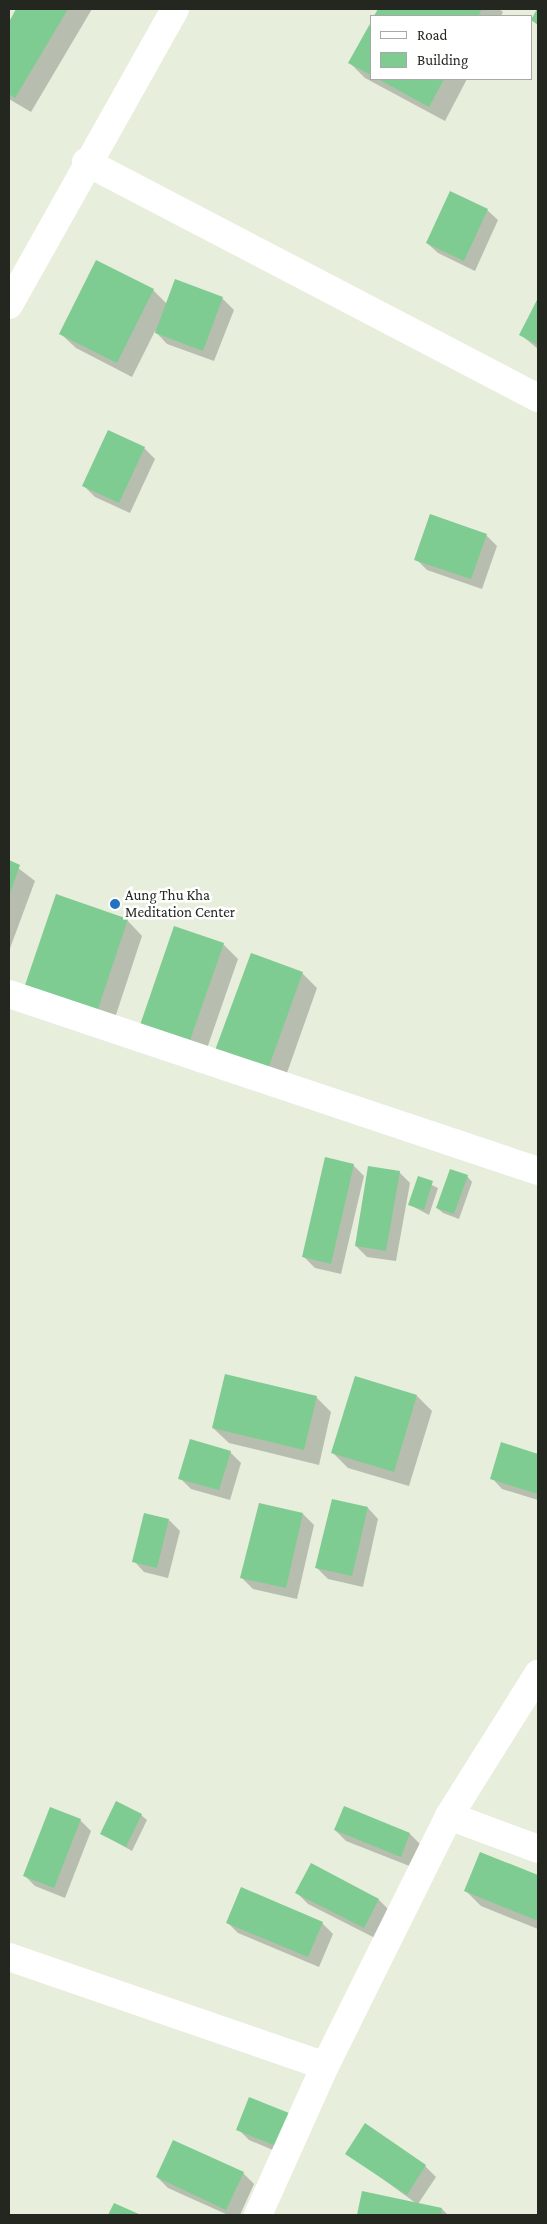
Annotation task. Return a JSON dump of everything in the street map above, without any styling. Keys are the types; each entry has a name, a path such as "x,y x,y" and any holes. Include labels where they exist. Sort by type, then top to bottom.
{"street":[{"path":"9,305 86,162 175,9"},
{"path":"86,162 538,398"},
{"path":"9,994 538,1171"},
{"path":"258,2215 325,2066 449,1816 538,1674"},
{"path":"449,1816 538,1849"},
{"path":"9,1957 325,2066"}],"building":[{"path":"16,9 68,9 15,98 9,94 9,22"},
{"path":"378,9 482,9 479,15 375,15"},
{"path":"538,9 538,25 532,21"},
{"path":"370,24 370,74 348,63"},
{"path":"380,80 443,80 429,107"},
{"path":"450,191 488,209 464,261 426,243"},
{"path":"96,260 154,289 117,363 59,334"},
{"path":"175,279 223,297 203,351 155,333"},
{"path":"538,298 538,345 519,335"},
{"path":"108,430 145,447 119,503 82,486"},
{"path":"430,514 487,534 471,579 414,560"},
{"path":"9,860 20,865 9,896"},
{"path":"56,894 128,919 97,1012 24,988"},
{"path":"174,926 224,943 188,1046 139,1028"},
{"path":"251,953 303,972 267,1072 214,1053"},
{"path":"325,1157 354,1164 331,1264 302,1257"},
{"path":"368,1166 400,1171 386,1251 355,1246"},
{"path":"450,1169 468,1175 454,1214 436,1208"},
{"path":"418,1176 433,1181 424,1210 408,1205"},
{"path":"225,1374 317,1396 304,1450 212,1428"},
{"path":"355,1376 417,1395 394,1472 331,1453"},
{"path":"190,1439 231,1451 219,1490 178,1479"},
{"path":"501,1442 538,1454 538,1494 490,1479"},
{"path":"332,1499 368,1507 352,1576 315,1568"},
{"path":"259,1503 303,1513 286,1588 240,1578"},
{"path":"144,1513 169,1519 157,1568 132,1562"},
{"path":"116,1801 142,1814 126,1847 100,1834"},
{"path":"344,1806 410,1833 401,1857 334,1830"},
{"path":"50,1807 81,1819 54,1888 23,1876"},
{"path":"480,1852 538,1875 538,1921 464,1891"},
{"path":"311,1863 379,1899 364,1928 295,1893"},
{"path":"241,1887 323,1922 308,1957 226,1923"},
{"path":"249,2097 289,2113 276,2146 236,2130"},
{"path":"365,2123 426,2165 407,2195 345,2154"},
{"path":"173,2140 244,2172 226,2210 156,2177"},
{"path":"362,2191 442,2208 441,2215 357,2215"},
{"path":"114,2203 141,2215 108,2215"}],"place":[{"name":"Aung Thu Kha Meditation Center","path":"115,904"}]}
